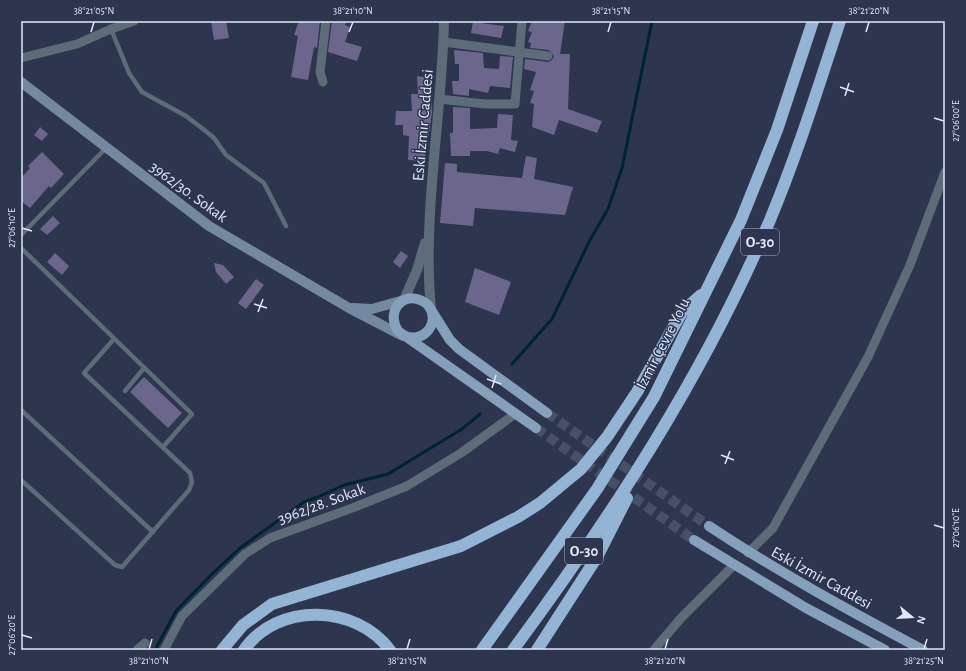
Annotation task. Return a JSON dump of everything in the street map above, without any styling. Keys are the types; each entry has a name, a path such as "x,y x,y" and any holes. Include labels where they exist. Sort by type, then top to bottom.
{"highway":[{"name":"İzmir Çevre Yolu","path":"482,650 597,489 654,397 741,220 777,130 813,21"},
{"name":"O-30","path":"512,650 577,562 651,450 683,396 734,296 770,220 806,125 840,21"},
{"path":"222,650 243,625 272,604 461,546 506,524 540,503 581,469 592,456 637,392 682,312 706,291"},
{"path":"537,650 597,557 651,450"},
{"path":"244,650 256,636 277,622 310,614 338,617 359,624 376,634 390,650"}],"main road":[{"name":"3962/30. Sokak","path":"21,82 209,226 350,308 403,336"},
{"path":"350,308 372,309 417,298 423,301 431,310 450,340 459,349 547,413"},
{"path":"404,300 396,306 393,315 394,326 403,336 536,428"},
{"path":"403,336 415,338 425,334 432,325 431,310"},
{"name":"Eski İzmir Caddesi","path":"709,526 748,553 817,593 924,650"},
{"name":"Eski İzmir Caddesi","path":"694,540 806,608 885,650"}],"street":[{"path":"21,58 77,44 134,21"},
{"path":"323,82 320,72 326,21"},
{"name":"Eski İzmir Caddesi","path":"431,310 428,282 429,232 444,42 444,21"},
{"path":"439,99 485,104 514,104 522,21"},
{"path":"444,42 548,56"},
{"path":"748,553 773,528 868,357 910,265 945,172"},
{"name":"Eski İzmir Caddesi","path":"404,300 417,270 429,232"},
{"name":"3962/28. Sokak","path":"164,650 182,616 246,554 270,538 407,486 461,453 515,414"},
{"path":"654,650 681,618 734,565"},
{"path":"136,650 145,643"}],"lane":[{"path":"111,29 130,73 142,92 186,116 214,138 226,154 264,183 278,214 286,226"},
{"path":"21,235 106,148"},
{"path":"21,248 192,414 163,447"},
{"path":"21,480 115,566 122,566 186,496 192,482 190,473 84,373 114,339"},
{"path":"125,390 144,368"},
{"path":"21,410 153,532"}],"building":[{"path":"211,21 226,21 229,38 214,40"},
{"path":"299,21 320,21 317,48 314,47 308,80 291,77 298,36 294,35"},
{"path":"332,21 347,21 345,25 350,27 345,42 362,47 357,61 328,52"},
{"path":"532,21 565,21 560,54 570,54 568,109 602,121 597,133 559,120 554,135 532,127 534,104 530,103 534,91 530,90 536,72 524,69 525,59 548,62 552,60 554,56 549,50 530,48 531,43 528,42 532,32 528,31"},
{"path":"473,22 504,26 501,38 471,33"},
{"path":"454,50 483,53 484,68 499,69 500,56 513,57 510,88 490,86 488,93 469,89 469,96 453,94 452,81 459,81 459,64 455,64"},
{"path":"417,76 430,78 432,113 428,139 426,138 425,161 408,160 409,136 403,135 403,125 395,125 396,111 412,111 411,94 418,94"},
{"path":"453,107 470,108 470,129 497,128 498,114 513,115 511,140 518,141 515,152 500,148 498,154 487,151 470,151 470,156 451,156 450,133 453,133"},
{"path":"40,127 48,134 42,141 34,135"},
{"path":"42,152 64,174 51,188 49,186 30,208 21,201 21,178 30,168 28,166"},
{"path":"526,156 537,158 534,179 573,187 565,215 475,208 473,226 440,223 445,163 457,164 457,172 522,178"},
{"path":"53,216 60,223 47,235 40,229"},
{"path":"401,251 408,256 400,268 393,262"},
{"path":"55,253 69,266 62,275 47,262"},
{"path":"214,263 223,265 234,277 226,284 216,272"},
{"path":"475,268 511,282 499,315 465,302"},
{"path":"256,279 264,285 246,309 238,303"},
{"path":"144,377 182,413 168,428 130,392"}],"waterway":[{"path":"512,364 552,319 590,240 608,209 622,168 652,21"},
{"path":"155,650 176,611 240,548 304,502 344,485 388,474 462,429 480,414"}],"tunnel":[{"path":"547,413 709,526"},
{"path":"536,428 694,540"}]}
